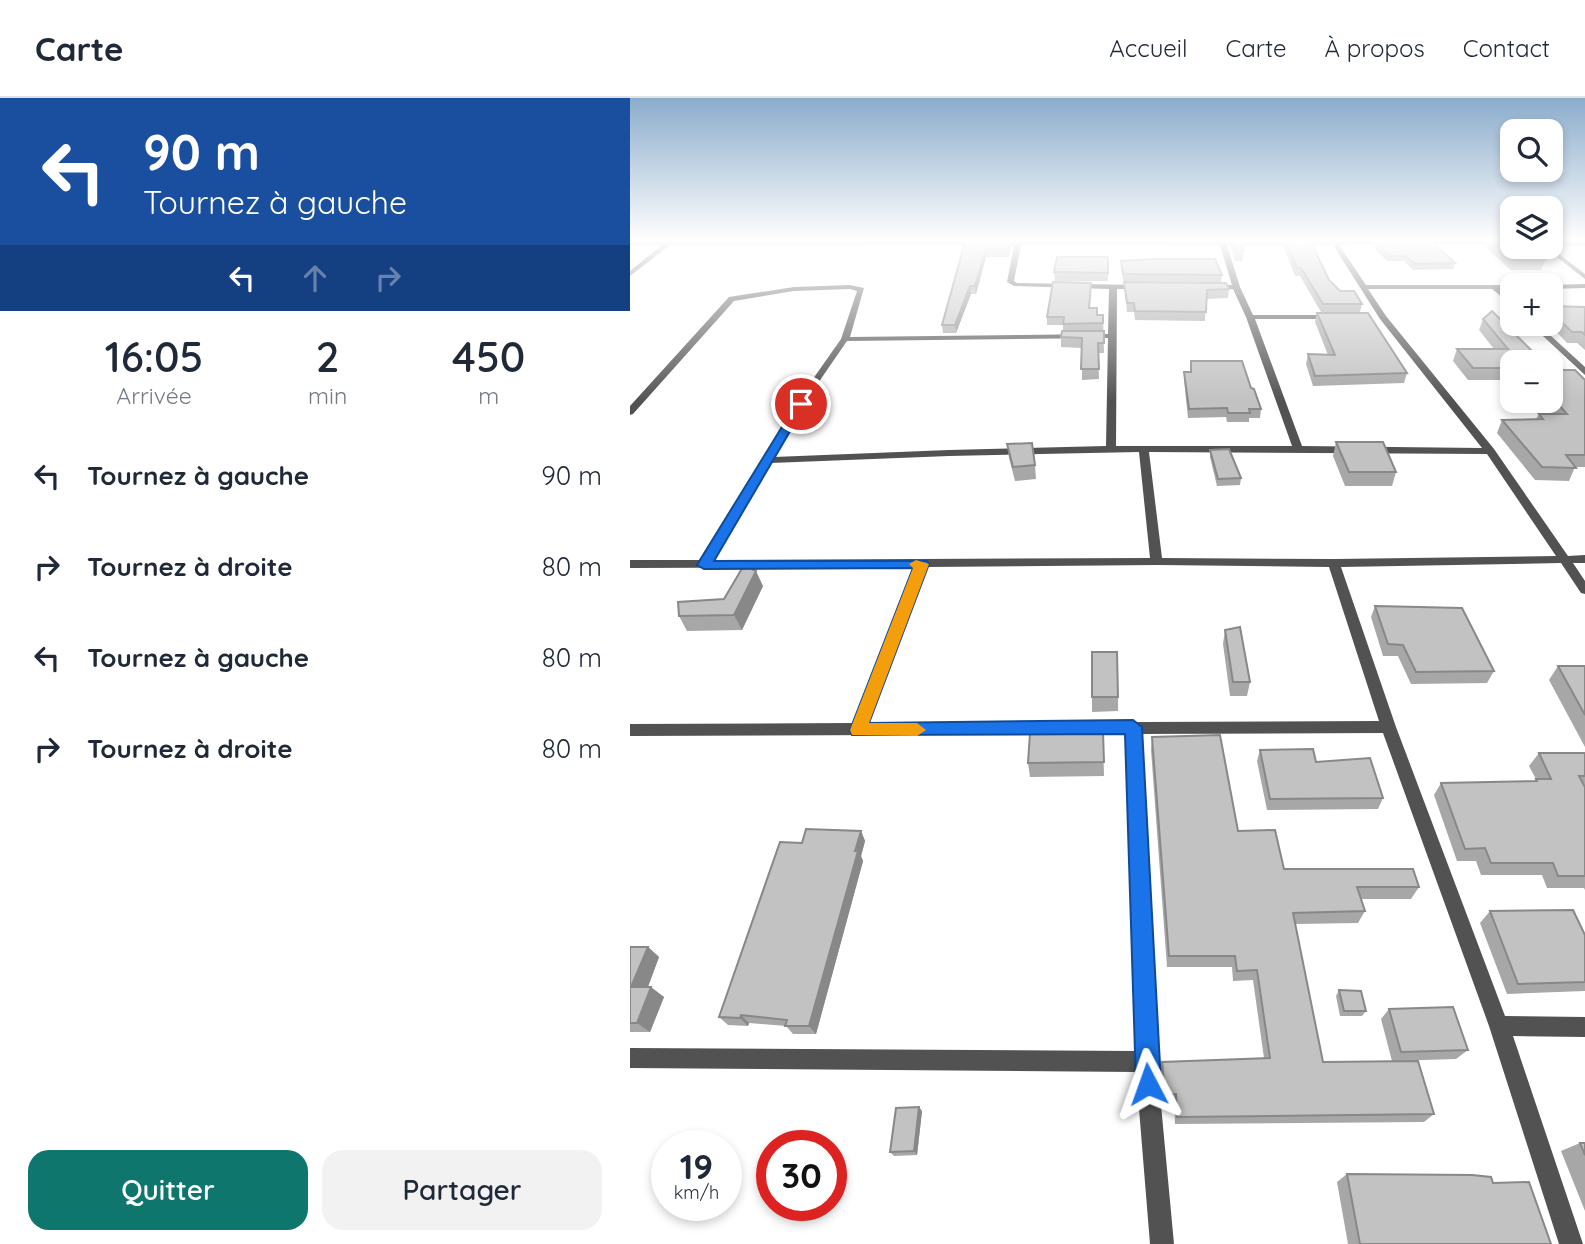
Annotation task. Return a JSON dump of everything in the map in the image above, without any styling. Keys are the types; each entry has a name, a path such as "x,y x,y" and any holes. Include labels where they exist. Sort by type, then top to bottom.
{"street":[{"path":"630,412 732,299 766,293"},
{"path":"704,565 845,338 862,293"},
{"path":"1111,448 1113,293"},
{"path":"1239,293 1251,317 1298,448"},
{"path":"1367,293 1490,451 1585,590"},
{"path":"1251,317 1343,317"},
{"path":"1370,317 1383,317"},
{"path":"845,338 1112,336"},
{"path":"1547,336 1585,372"},
{"path":"1144,448 1156,559"},
{"path":"768,460 942,450 1298,448 1490,451"},
{"path":"630,564 922,564 1156,559 1334,563 1585,559"},
{"path":"1334,563 1388,727 1499,1026 1571,1244"},
{"path":"858,730 922,564"},
{"path":"1133,727 1146,1062 1162,1244"},
{"path":"630,730 1388,727"},
{"path":"1499,1026 1585,1027"},
{"path":"630,1058 1146,1062"}],"building":[{"path":"951,293 967,293 955,325 942,325"},
{"path":"1051,293 1090,293 1089,308 1097,308 1097,315 1103,315 1103,323 1063,324 1064,317 1047,317"},
{"path":"1126,293 1207,293 1206,312 1135,311 1134,303 1127,303"},
{"path":"1317,293 1356,293 1362,304 1323,304"},
{"path":"1563,306 1585,307 1585,335 1582,332 1572,332 1563,323"},
{"path":"1492,311 1500,319 1500,336 1517,336 1531,350 1500,350 1500,368 1473,368 1457,349 1508,349 1483,319"},
{"path":"1317,313 1368,313 1407,373 1315,376 1308,354 1335,355"},
{"path":"1062,331 1104,331 1104,343 1098,343 1099,369 1081,369 1082,338 1061,337"},
{"path":"1191,361 1242,361 1261,409 1249,409 1250,413 1228,413 1227,408 1189,409 1184,372 1191,372"},
{"path":"1563,370 1575,370 1585,380 1585,455 1566,455 1576,468 1542,467 1502,420 1543,419 1539,414 1567,414 1563,410"},
{"path":"1336,442 1383,442 1396,472 1349,472"},
{"path":"1032,443 1035,465 1013,467 1007,444"},
{"path":"1229,449 1241,478 1218,479 1210,450"},
{"path":"744,565 756,571 734,615 679,616 678,602 724,599"},
{"path":"1375,606 1462,608 1494,671 1416,672 1403,645 1388,644"},
{"path":"1240,627 1250,682 1233,682 1225,630"},
{"path":"1092,652 1117,652 1118,697 1092,697"},
{"path":"1558,666 1585,666 1585,715"},
{"path":"1103,732 1104,762 1028,763 1030,733"},
{"path":"1220,735 1238,831 1275,830 1284,869 1413,869 1419,887 1357,887 1365,911 1293,913 1323,1062 1418,1061 1434,1114 1177,1117 1176,1094 1165,1095 1162,1062 1270,1058 1257,970 1237,971 1235,956 1169,956 1152,737"},
{"path":"1313,749 1316,762 1370,758 1383,798 1270,799 1260,750"},
{"path":"1539,753 1585,753 1585,776 1579,776 1585,787 1585,876 1558,876 1553,863 1491,863 1485,848 1465,849 1441,783 1551,779"},
{"path":"806,829 861,831 855,851 858,851 809,1026 785,1026 787,1020 741,1015 740,1018 719,1017 780,842 802,843"},
{"path":"1573,910 1585,935 1585,982 1518,984 1490,911"},
{"path":"630,947 648,947 631,987 651,987 637,1023 630,1023"},
{"path":"1339,990 1361,991 1366,1011 1344,1011"},
{"path":"1453,1007 1468,1050 1401,1052 1389,1009"},
{"path":"919,1107 914,1151 890,1152 896,1108"},
{"path":"1347,1174 1472,1175 1491,1177 1493,1183 1529,1182 1551,1244 1360,1244"}],"slow traffic":[{"path":"916,564 922,564 858,730 917,730"}],"route":[{"path":"801,404 704,565 789,567 922,564 858,730 1133,727 1148,1084"}]}
